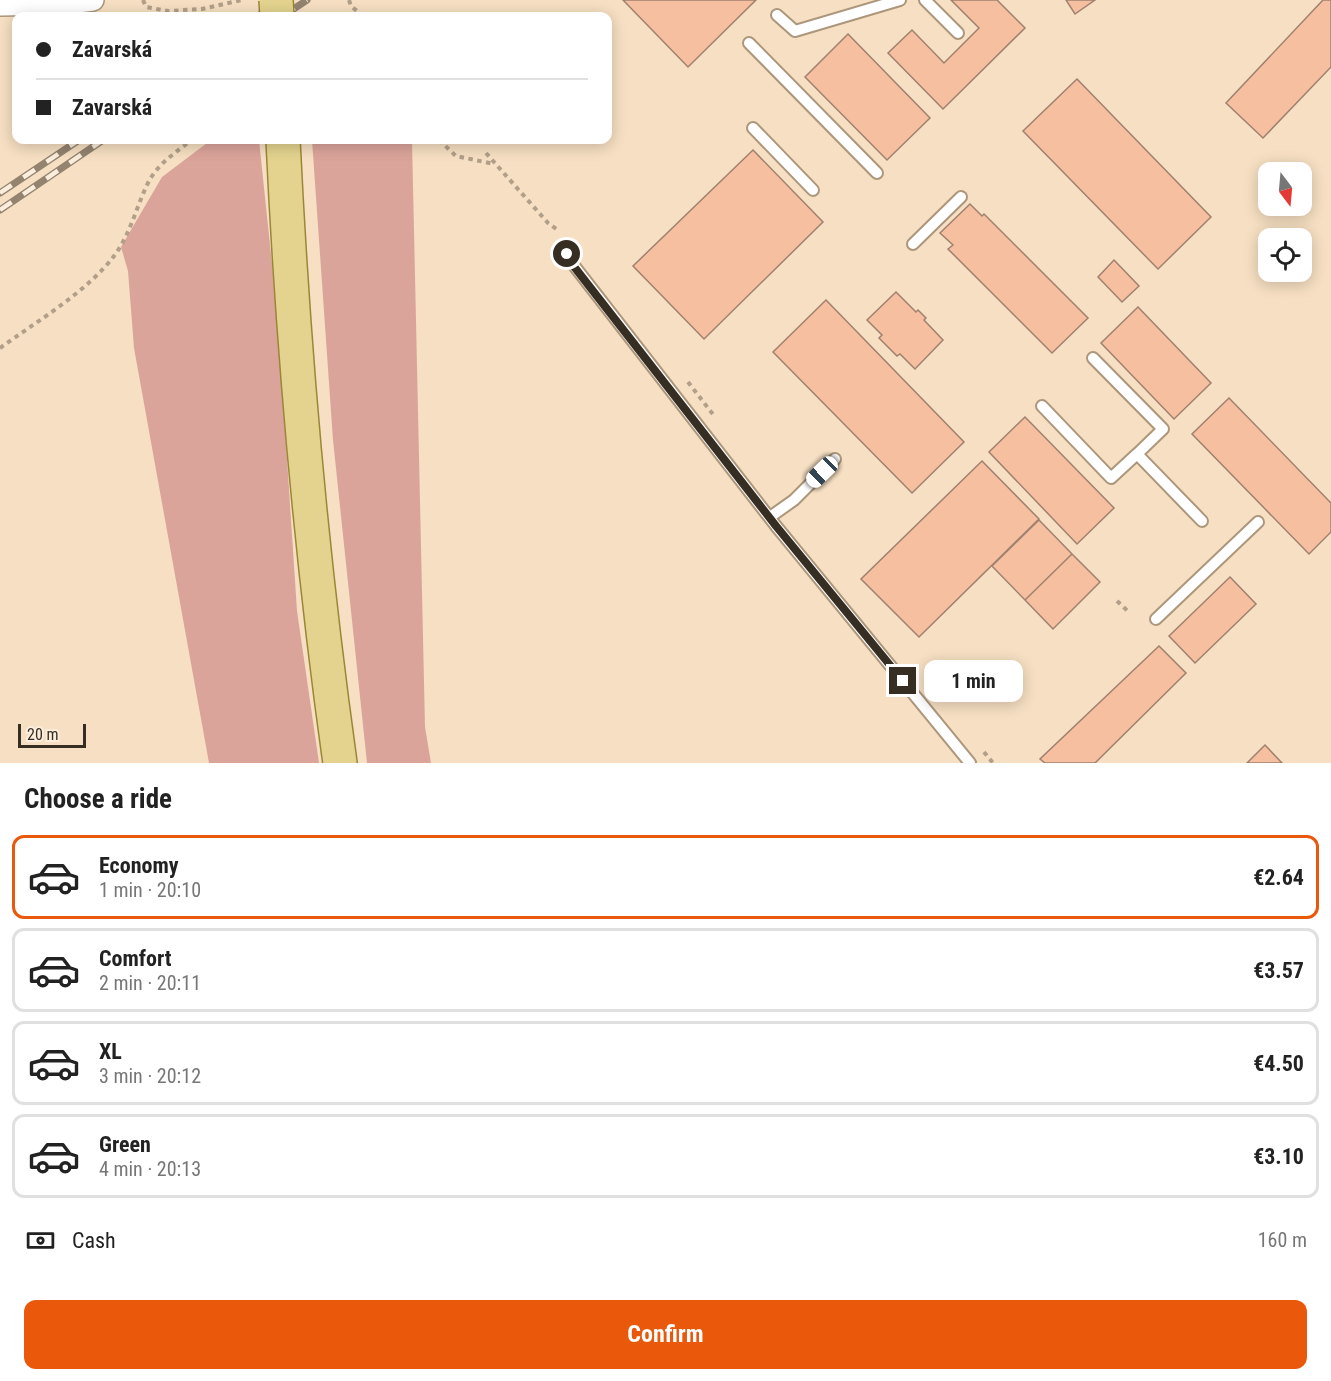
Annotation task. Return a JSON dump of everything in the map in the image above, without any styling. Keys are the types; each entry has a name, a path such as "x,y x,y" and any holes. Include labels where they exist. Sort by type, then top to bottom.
{"main road":[{"path":"283,148 287,237 307,498 320,620 340,763"}],"street":[{"path":"0,5 62,4 93,0"}],"lane":[{"path":"777,15 795,31 900,0"},
{"path":"925,0 958,33"},
{"path":"749,43 877,173"},
{"path":"753,128 813,190"},
{"path":"913,243 961,197"},
{"path":"564,245 572,264 770,518 970,763"},
{"path":"1042,406 1111,478 1137,454 1163,429 1093,358"},
{"path":"1137,454 1202,521"},
{"path":"770,518 794,500 836,459"},
{"path":"1156,619 1258,522"}],"path":[{"path":"143,0 146,7 168,11 202,9 242,0"},
{"path":"349,0 351,6 358,12"},
{"path":"0,348 80,289 114,255 134,219 148,183 163,163 187,144"},
{"path":"443,144 456,156 497,165"},
{"path":"486,153 548,223"},
{"path":"685,379 704,402"},
{"path":"1118,601 1130,613"}],"shaded area":[{"path":"206,144 259,144 278,321 297,611 319,763 209,763 134,348 128,271 121,247 162,177"},
{"path":"312,144 412,144 425,727 431,763 367,763 333,440"}],"building":[{"path":"623,0 756,0 688,67"},
{"path":"951,0 997,0 1025,28 943,109 888,53 912,30 944,63 979,28"},
{"path":"1066,0 1095,0 1075,14"},
{"path":"1323,0 1331,0 1331,67 1263,138 1226,103"},
{"path":"848,34 930,118 887,160 805,77"},
{"path":"1077,79 1211,217 1158,269 1023,131"},
{"path":"753,150 823,222 704,339 633,266"},
{"path":"970,204 982,216 984,214 1088,318 1052,353 948,249 953,245 940,233"},
{"path":"1114,260 1139,286 1122,302 1098,277"},
{"path":"896,292 916,312 918,310 926,318 924,320 943,340 915,369 900,354 897,356 879,338 882,335 867,320"},
{"path":"826,300 964,442 912,493 773,352"},
{"path":"1138,307 1211,383 1174,419 1101,343"},
{"path":"1229,398 1331,503 1331,532 1309,554 1192,434"},
{"path":"1025,417 1114,508 1077,544 989,452"},
{"path":"982,461 1039,519 919,637 861,579"},
{"path":"1039,520 1072,554 1025,600 992,566"},
{"path":"1072,554 1100,582 1053,629 1025,600"},
{"path":"1230,577 1256,604 1195,663 1169,636"},
{"path":"1159,646 1186,673 1095,763 1045,763 1040,759"},
{"path":"1265,745 1282,763 1247,763"}],"railway":[{"path":"264,12 282,0"},
{"path":"289,12 307,0"},
{"path":"0,193 73,144"},
{"path":"0,210 97,144"}],"route":[{"path":"567,254 572,264 681,401 776,526 903,681"}]}
